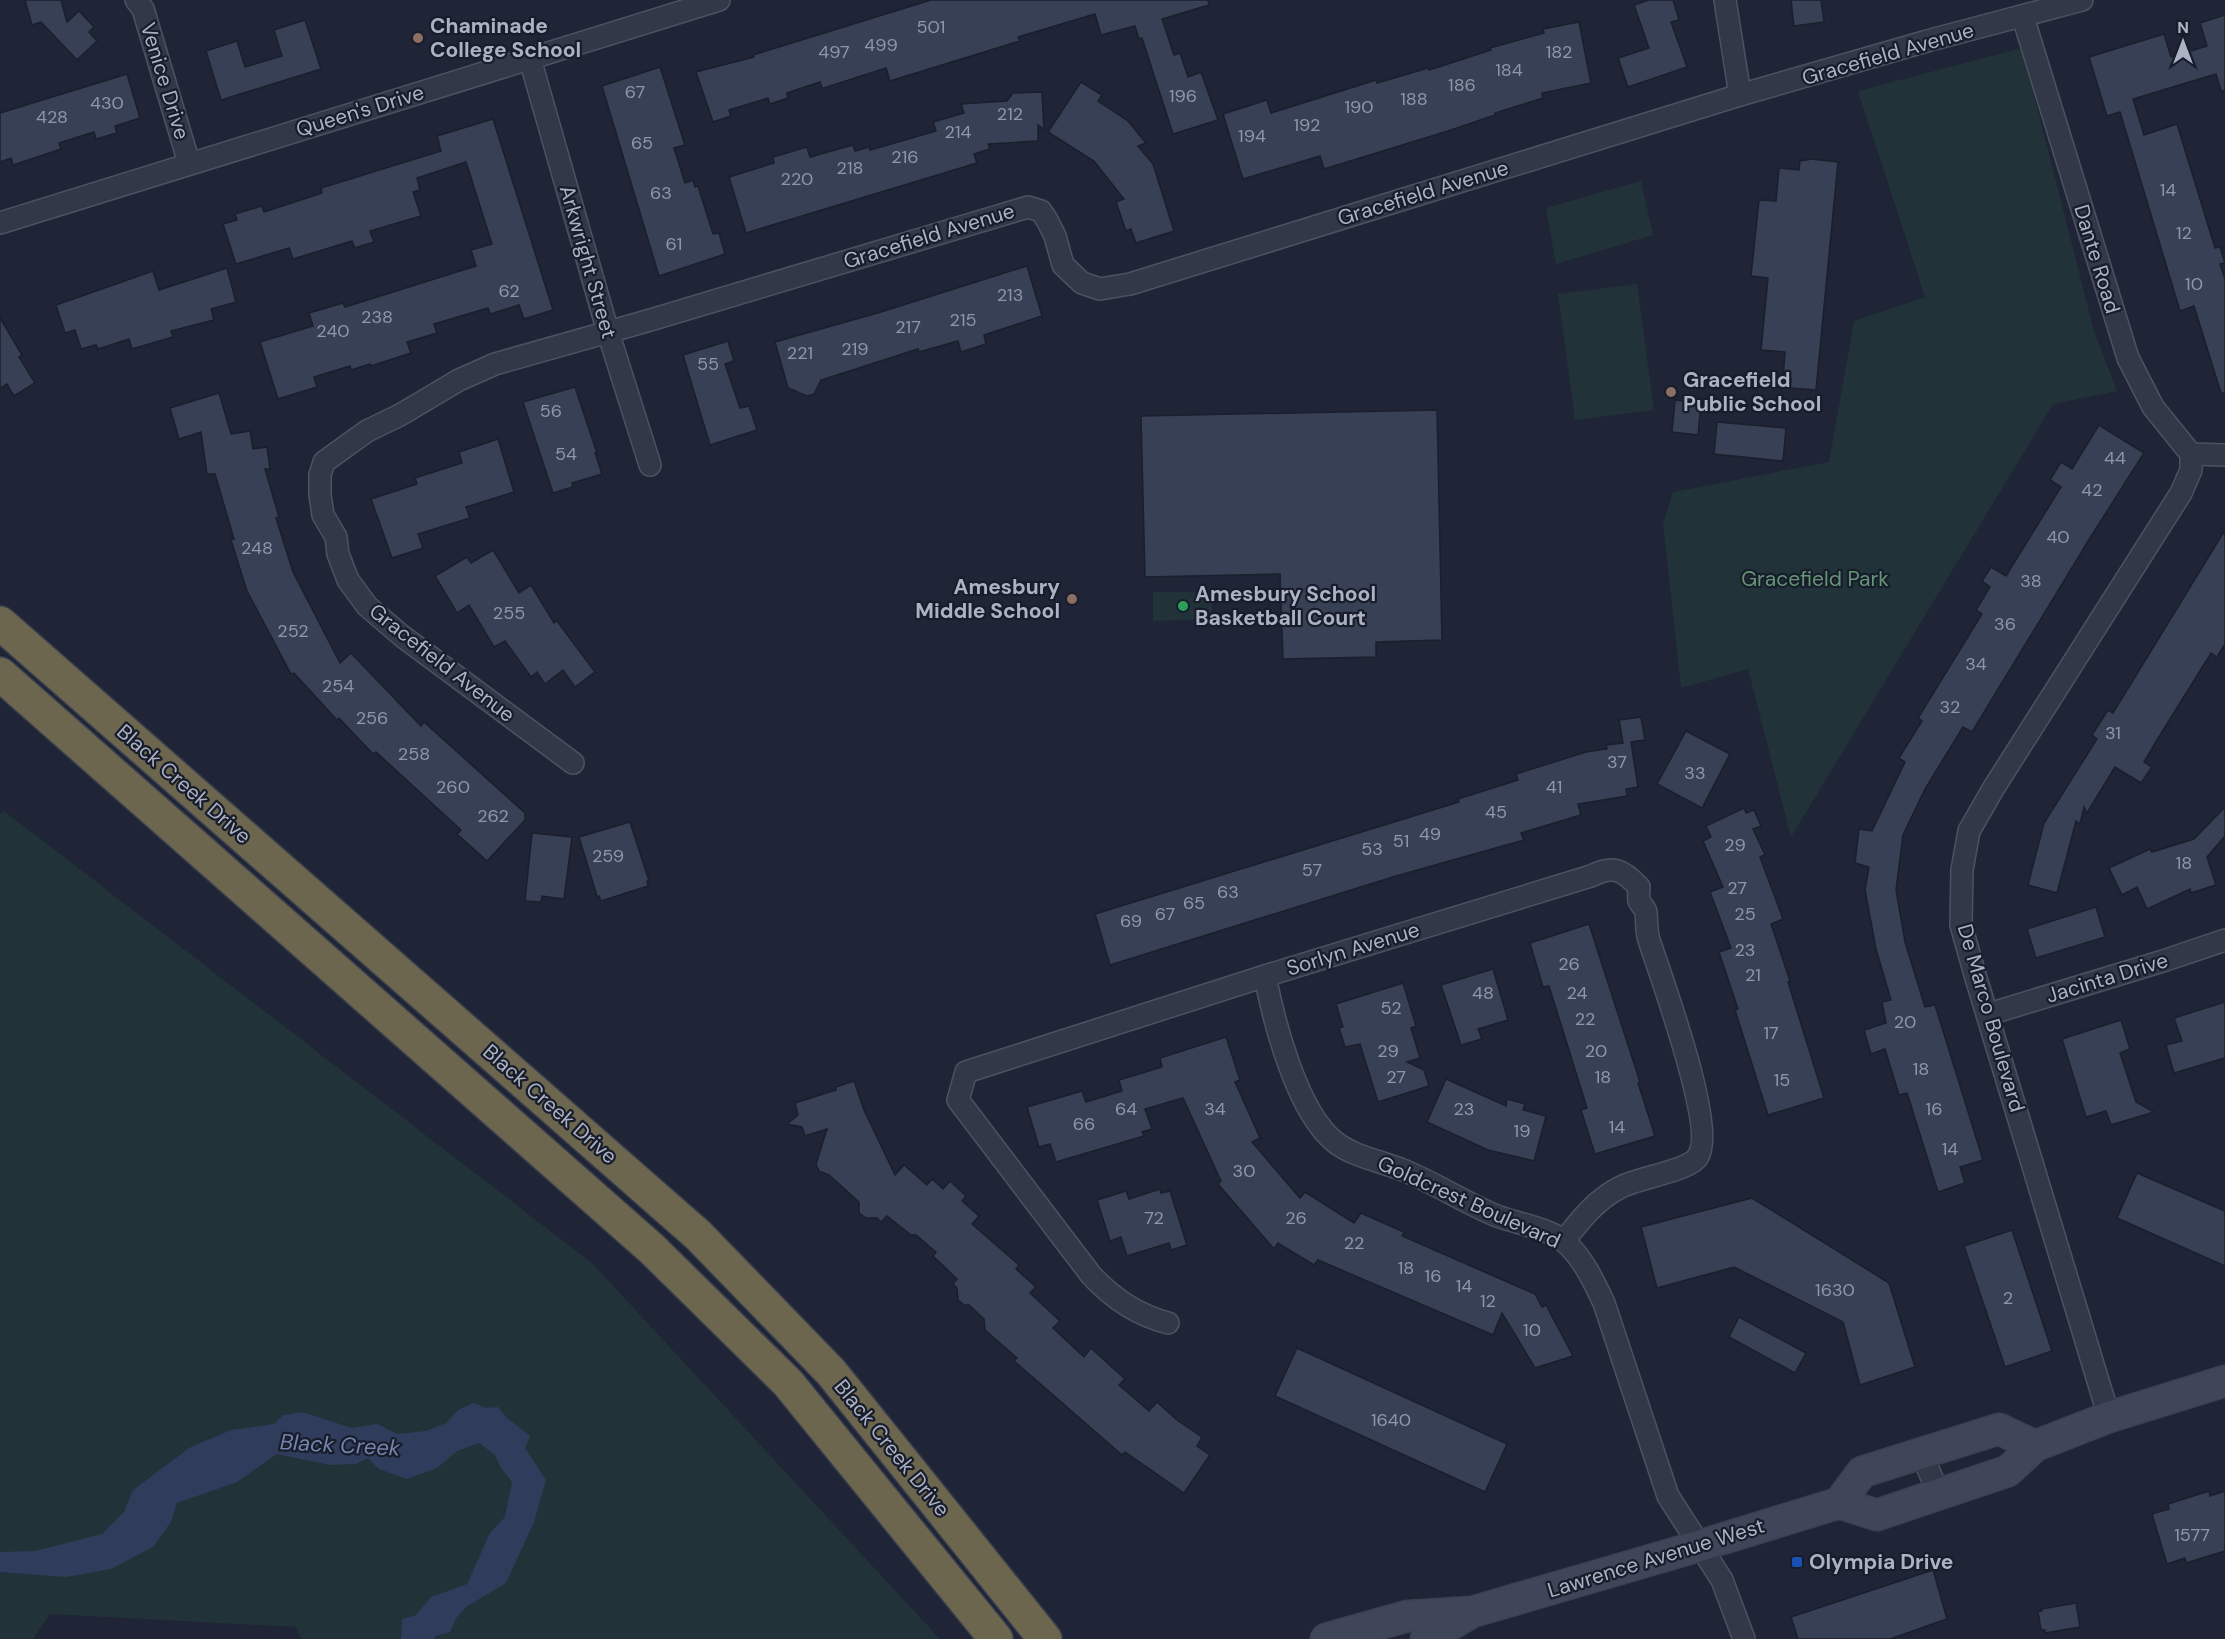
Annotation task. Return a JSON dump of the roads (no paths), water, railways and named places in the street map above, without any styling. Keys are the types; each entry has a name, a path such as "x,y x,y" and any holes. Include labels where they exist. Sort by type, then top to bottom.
{"highway":[{"name":"Black Creek Drive","path":"0,623 698,1235 831,1372 1045,1639"},
{"name":"Black Creek Drive","path":"0,674 660,1257 788,1383 996,1639"}],"main road":[{"path":"2035,1446 1999,1429 1862,1472 1839,1503 1877,1515 2008,1471 2035,1446 2109,1417 2225,1381"},
{"name":"Lawrence Avenue West","path":"1326,1639 1407,1616 1472,1612 1839,1503"},
{"name":"Lawrence Avenue West","path":"1426,1639 1472,1612"}],"street":[{"name":"Venice Drive","path":"136,0 143,9 189,164"},
{"name":"Queen's Drive","path":"0,223 719,0"},
{"path":"1725,0 1740,95"},
{"name":"Gracefield Avenue","path":"573,763 402,636 367,606 348,580 338,554 336,537 323,514 320,475 324,462 367,430 400,415 459,380 495,364 1028,207 1041,211 1055,236 1063,265 1082,283 1100,289 1130,284 1740,95 2082,0"},
{"name":"Dante Road","path":"2023,17 2128,358 2153,407 2191,454"},
{"name":"Arkwright Street","path":"530,59 608,332 650,465"},
{"path":"2191,454 2225,454"},
{"name":"De Marco Boulevard","path":"2109,1417 1961,925 1962,870 1969,831 1999,779 2181,493 2191,470 2191,454"},
{"name":"Sorlyn Avenue","path":"1168,1323 1136,1310 1116,1298 1099,1283 957,1100 966,1072 1604,870 1617,870 1626,874 1639,887 1639,900 1645,910 1648,936 1688,1061 1703,1146 1696,1158 1686,1165 1621,1187 1594,1205 1578,1221 1564,1241"},
{"name":"Jacinta Drive","path":"1989,1014 2225,940"},
{"name":"Goldcrest Boulevard","path":"1265,976 1272,1014 1294,1076 1316,1119 1335,1142 1360,1155 1403,1170 1448,1190 1499,1217 1526,1224 1564,1241 1590,1274 1604,1304 1668,1496 1699,1546"},
{"path":"1921,1453 1940,1494"},
{"path":"1699,1546 1724,1586 1744,1639"}],"water":[{"name":"Black Creek","path":"473,1403 486,1408 498,1407 507,1418 530,1436 525,1448 546,1480 534,1522 506,1583 466,1607 456,1618 450,1632 435,1636 435,1639 401,1639 402,1619 416,1615 431,1597 467,1584 490,1533 505,1517 512,1482 501,1468 495,1455 479,1443 457,1451 437,1468 407,1479 379,1469 368,1458 356,1464 330,1465 277,1454 237,1482 177,1503 171,1522 153,1547 111,1569 66,1577 0,1572 0,1552 35,1551 102,1534 124,1512 133,1490 189,1448 231,1430 274,1424 283,1415 302,1412 352,1428 377,1424 397,1434 426,1431 446,1423 458,1410"}],"place":[{"name":"Chaminade College School","path":"418,38"},
{"name":"Gracefield Public School","path":"1671,392"},
{"name":"Amesbury Middle School","path":"1072,599"},
{"name":"Amesbury School Basketball Court","path":"1183,606"},
{"name":"Olympia Drive","path":"1797,1562"}],"park label":[{"name":"Gracefield Park","path":"1815,579"}]}
